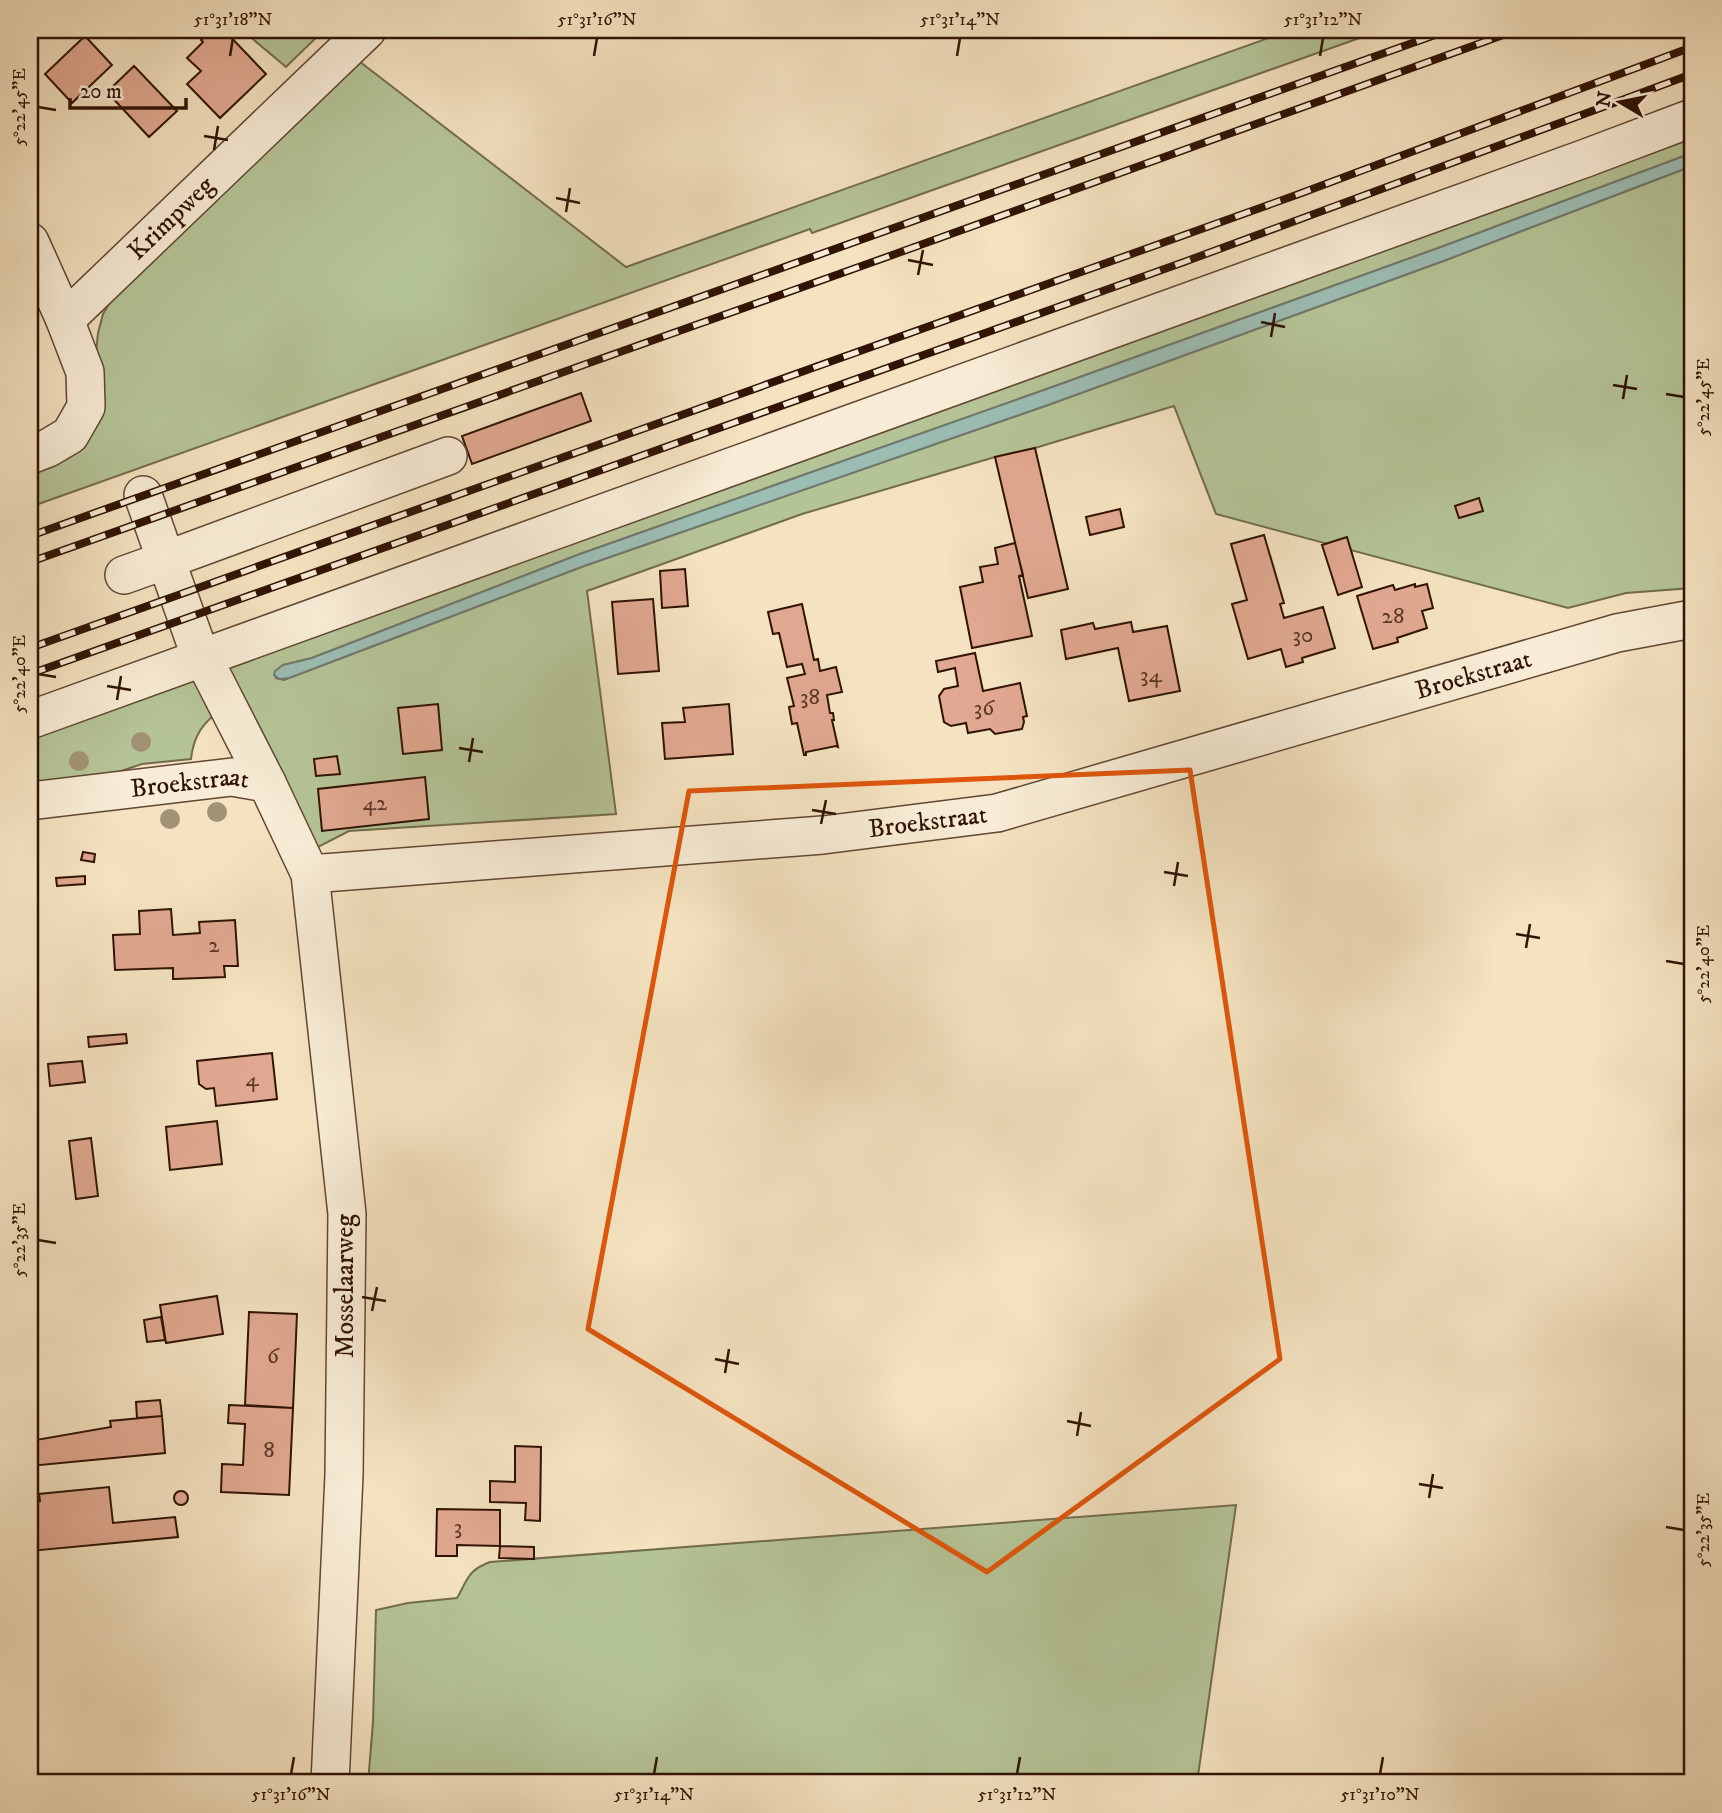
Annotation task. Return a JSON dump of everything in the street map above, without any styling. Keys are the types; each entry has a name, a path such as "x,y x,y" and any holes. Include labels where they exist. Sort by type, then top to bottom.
{"street":[{"name":"Krimpweg","path":"65,320 368,30"},
{"path":"30,720 1692,118"},
{"path":"30,242 85,372 86,407 70,435 30,455"},
{"path":"124,575 448,456"},
{"path":"143,495 196,644 267,783"},
{"name":"Broekstraat","path":"30,801 232,777 267,783 310,874 823,835 997,813 1617,633 1692,619"},
{"name":"Mosselaarweg","path":"310,874 347,1214 344,1475 330,1783"}],"highlighted area":[{"path":"1190,770 1280,1359 987,1572 588,1329 689,791"}],"green space":[{"path":"242,30 324,30 286,67"},
{"path":"1291,30 1382,30 812,233 810,229 30,507 30,467 59,456 96,353 103,314 112,299 355,58 626,267"},
{"path":"1692,103 1692,153 1441,247 580,554 312,658 283,665 276,678 284,680 584,566 1048,405 1446,260 1692,166 1692,588 1626,593 1568,608 1216,514 1174,406 802,514 587,591 616,814 349,831 318,847 305,832 220,654"},
{"path":"185,647 213,716 198,735 191,759 142,764 115,773 30,792 30,703"},
{"path":"1236,1505 1197,1783 368,1783 373,1722 376,1610 408,1603 457,1598 473,1572 490,1562"}],"water":[{"path":"1692,153 1692,166 1446,260 1048,405 584,566 289,678 279,679 274,675 283,665 312,658 580,554 1441,247"}],"building":[{"path":"212,30 224,30 266,74 220,118 187,84 201,71 187,58"},
{"path":"85,36 112,65 72,103 45,74"},
{"path":"134,66 177,111 149,137 107,92"},
{"path":"581,393 591,421 472,464 462,436"},
{"path":"1035,448 1068,589 1028,598 995,457"},
{"path":"1479,498 1483,511 1459,518 1455,506"},
{"path":"1120,509 1124,527 1090,535 1086,517"},
{"path":"1264,535 1284,603 1280,604 1284,618 1323,607 1335,648 1302,658 1303,662 1286,667 1281,649 1248,659 1232,604 1247,600 1231,544"},
{"path":"1347,537 1362,587 1338,595 1322,545"},
{"path":"1015,543 1023,575 1019,576 1032,636 972,648 960,587 983,582 980,567 998,564 995,548"},
{"path":"685,569 688,606 662,608 660,571"},
{"path":"1415,584 1415,587 1427,584 1433,608 1422,611 1427,628 1397,638 1398,642 1373,649 1357,596 1393,585 1395,590"},
{"path":"653,599 659,671 618,674 612,602"},
{"path":"802,604 814,660 818,659 820,671 836,667 842,692 827,695 830,713 833,713 838,747 806,752 806,755 797,723 792,724 789,707 794,706 787,678 805,674 802,664 787,667 779,633 773,634 768,612"},
{"path":"1131,622 1133,632 1167,626 1180,691 1129,701 1118,648 1066,659 1061,630 1093,623 1095,629"},
{"path":"975,653 983,691 1020,683 1027,716 1023,717 1022,729 995,734 990,729 968,733 966,723 951,726 944,722 939,696 944,689 958,686 955,668 938,672 936,661"},
{"path":"438,704 442,750 403,754 398,708"},
{"path":"729,704 733,754 665,759 662,723 685,722 683,708"},
{"path":"337,756 340,774 316,776 314,759"},
{"path":"425,777 429,819 322,831 318,789"},
{"path":"83,852 95,854 94,862 81,860"},
{"path":"85,876 85,884 57,886 56,878"},
{"path":"171,909 173,935 200,933 199,922 235,920 238,966 224,966 225,977 175,979 173,968 115,970 113,935 140,934 139,911"},
{"path":"126,1034 127,1043 89,1047 88,1037"},
{"path":"272,1053 277,1099 216,1106 214,1088 206,1089 199,1084 197,1061"},
{"path":"82,1061 85,1082 50,1086 48,1064"},
{"path":"217,1121 222,1164 170,1170 166,1127"},
{"path":"91,1138 98,1196 76,1199 69,1141"},
{"path":"217,1296 223,1334 166,1343 160,1305"},
{"path":"249,1312 297,1314 293,1408 245,1405"},
{"path":"161,1317 165,1340 147,1342 144,1320"},
{"path":"160,1400 162,1416 137,1418 136,1402"},
{"path":"229,1405 293,1408 289,1495 221,1492 222,1464 243,1465 245,1424 228,1423"},
{"path":"162,1416 165,1453 30,1466 30,1441 111,1427 110,1421"},
{"path":"515,1446 541,1447 540,1521 525,1520 526,1503 490,1502 490,1481 515,1482"},
{"path":"109,1487 113,1523 175,1517 178,1537 30,1551 30,1502 40,1501 39,1494"},
{"path":"181,1491 186,1493 186,1503 181,1505 176,1503 174,1498 176,1493"},
{"path":"437,1509 500,1510 500,1546 457,1545 457,1556 436,1556"},
{"path":"500,1546 534,1547 534,1559 499,1558"}],"railway":[{"path":"30,536 1449,30"},
{"path":"30,562 1517,30"},
{"path":"30,648 1299,194 1692,47"},
{"path":"30,674 1184,262 1692,74"}]}
